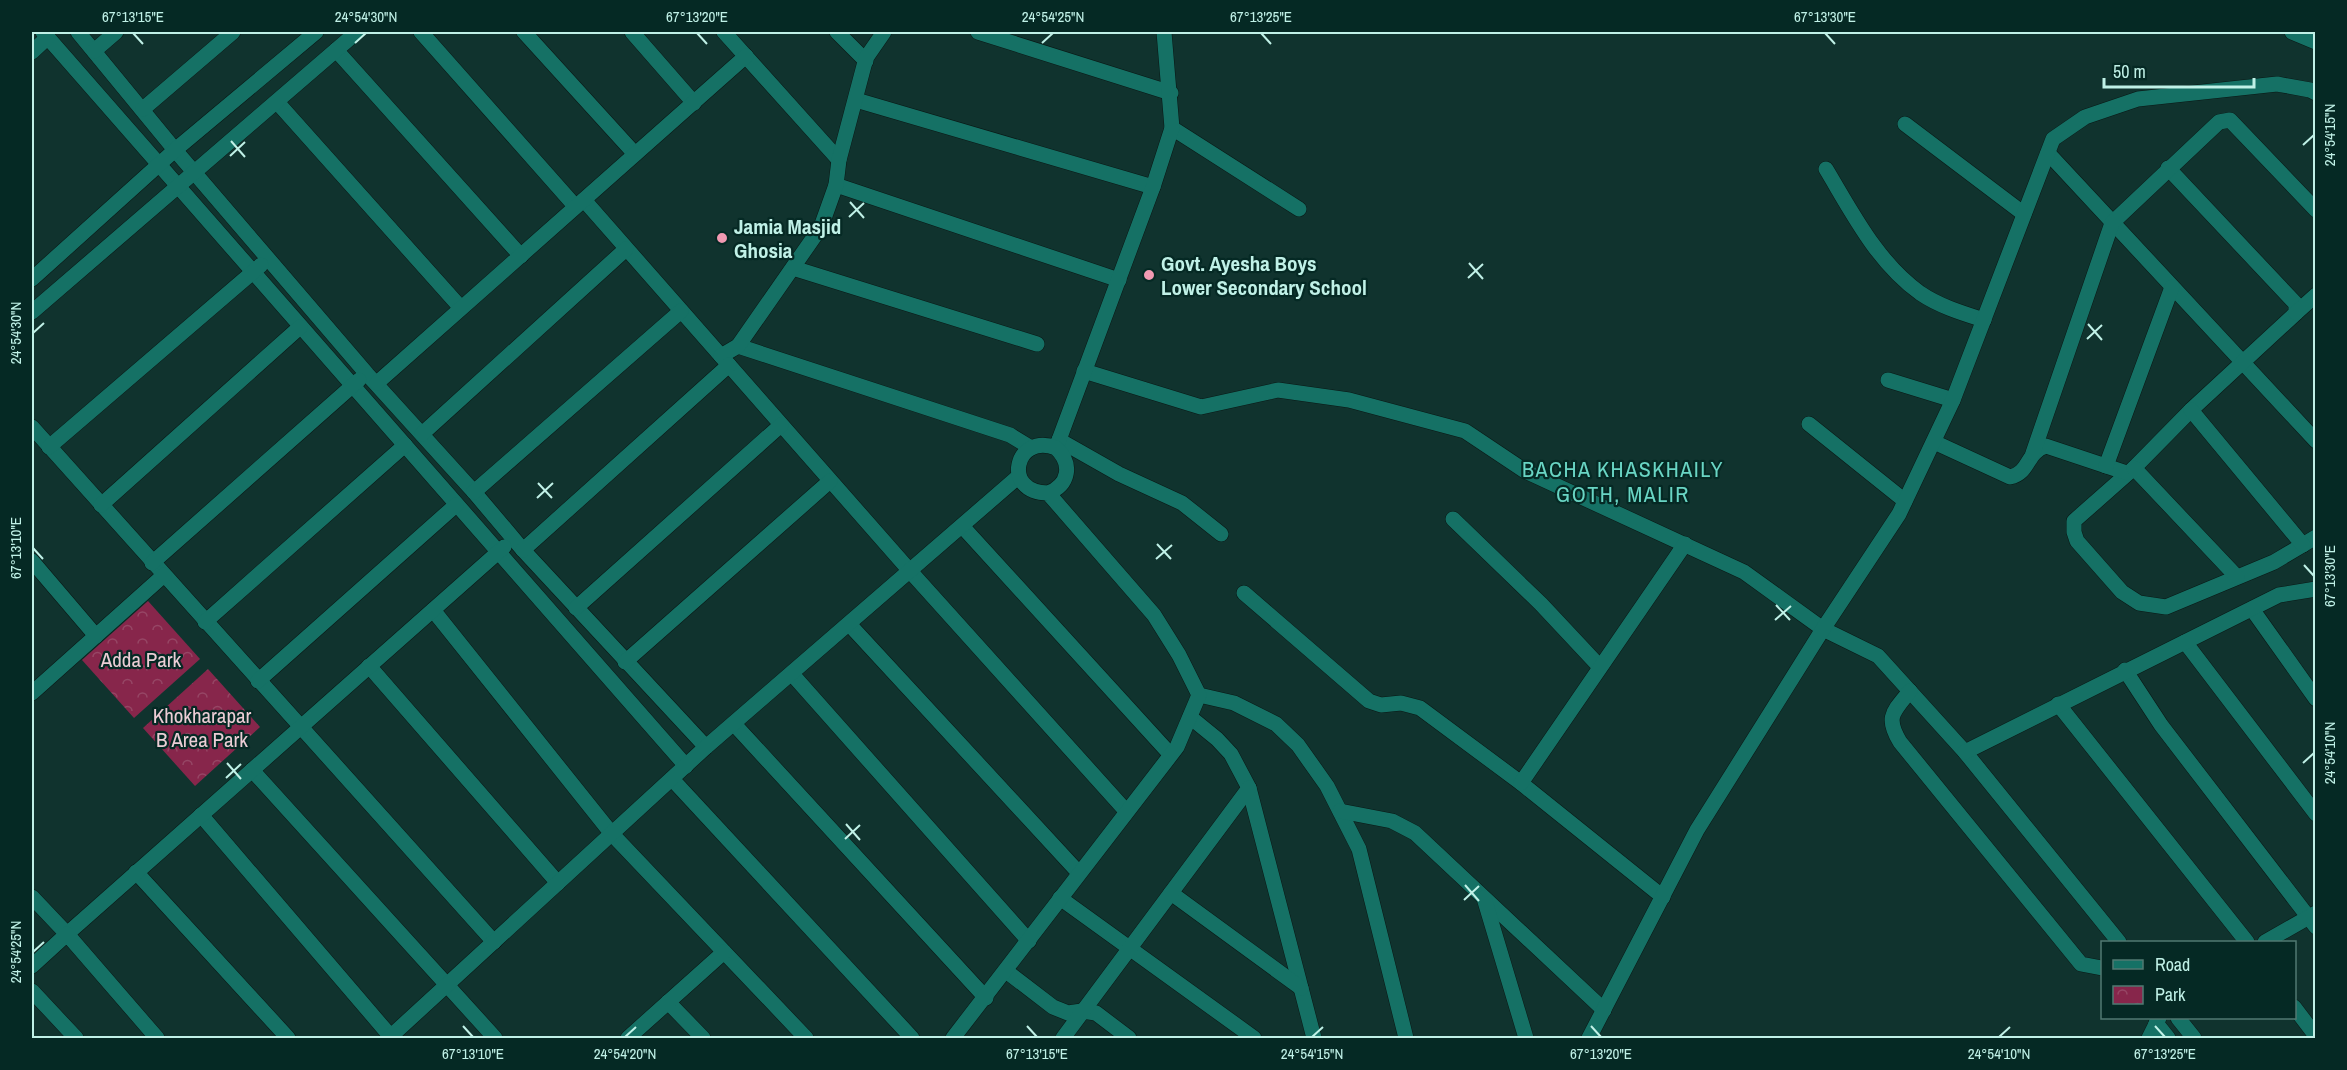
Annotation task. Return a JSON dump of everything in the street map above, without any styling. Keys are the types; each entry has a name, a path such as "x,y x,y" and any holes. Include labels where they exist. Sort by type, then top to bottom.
{"street":[{"path":"78,32 194,173 518,545 706,747"},
{"path":"94,51 116,32"},
{"path":"143,109 233,32"},
{"path":"32,279 175,150 316,32"},
{"path":"32,312 357,32"},
{"path":"421,32 579,203 627,249 830,481 1126,811"},
{"path":"524,32 635,154"},
{"path":"632,32 694,103"},
{"path":"724,32 839,160"},
{"path":"837,32 866,61"},
{"path":"32,966 498,553 518,545 738,346 821,227 836,185 839,160 866,61 884,32"},
{"path":"978,32 1015,37 1171,93"},
{"path":"1164,32 1171,93 1172,128 1153,187 1058,444 1066,461 1066,477 1056,490 1048,494 1029,490 1019,476 1020,461 1031,448 1058,444 1182,503 1221,534"},
{"path":"2292,32 2316,42"},
{"path":"32,52 45,34 686,766"},
{"path":"336,50 521,256"},
{"path":"152,563 351,386 372,378 461,308 746,56"},
{"path":"1588,1038 1697,830 1823,629 1899,514 1953,400 2053,139 2085,117 2138,99 2277,84 2316,93"},
{"path":"856,100 1153,187"},
{"path":"277,102 461,308"},
{"path":"1934,442 2010,477 2017,476 2025,469 2033,453 2112,223 2219,122 2230,120 2313,201"},
{"path":"1905,124 2024,214"},
{"path":"1172,128 1299,209"},
{"path":"2048,153 2316,441"},
{"path":"2168,168 2296,304 2296,313"},
{"path":"1826,169 1877,252 1899,276 1922,294 1953,310 1984,320"},
{"path":"836,185 1119,280"},
{"path":"422,434 627,249"},
{"path":"49,447 268,259"},
{"path":"793,268 1038,344"},
{"path":"2106,466 2172,287"},
{"path":"2192,410 2309,541 2274,562 2166,607 2139,603 2122,592 2084,551 2074,532 2074,521 2131,470 2192,410 2316,295"},
{"path":"474,492 681,311"},
{"path":"101,505 300,327"},
{"path":"738,346 1010,435 1031,448"},
{"path":"1084,371 1201,408 1278,390 1349,400 1465,431 1525,471 1744,572 1823,629 1878,656 1965,752 2118,941"},
{"path":"1888,380 1953,400"},
{"path":"576,608 781,424"},
{"path":"1809,424 1905,501"},
{"path":"32,428 494,942"},
{"path":"205,622 405,445"},
{"path":"2033,453 2046,446 2106,466 2131,470 2237,577"},
{"path":"201,814 390,1038 706,747 1019,476"},
{"path":"625,662 830,481"},
{"path":"953,1038 986,998 1176,747 1199,695 1179,655 1154,615 1048,494"},
{"path":"258,681 456,505"},
{"path":"1453,519 1541,604 1600,667"},
{"path":"962,526 1170,754"},
{"path":"1521,783 1685,544"},
{"path":"32,561 96,636"},
{"path":"34,686 96,636 164,575"},
{"path":"1965,752 2279,595 2316,589"},
{"path":"1244,594 1369,701 1381,705 1401,703 1420,708 1521,783 1663,897"},
{"path":"2252,609 2316,699"},
{"path":"433,610 612,834 806,1038"},
{"path":"849,624 1079,873"},
{"path":"2185,642 2316,814"},
{"path":"369,666 558,883"},
{"path":"2125,670 2161,725 2313,919 2267,941"},
{"path":"792,674 1029,941"},
{"path":"1911,692 1893,711 1891,726 1900,742 2081,964 2101,968"},
{"path":"1199,695 1234,703 1276,724 1298,745 1327,786 1359,849 1406,1038"},
{"path":"2058,705 2246,941"},
{"path":"1190,717 1231,754 1249,788 1314,1038"},
{"path":"734,723 986,998"},
{"path":"252,770 495,1038"},
{"path":"672,779 912,1038"},
{"path":"1063,1038 1249,788"},
{"path":"1340,811 1400,824 1414,833 1604,1010"},
{"path":"136,872 288,1038"},
{"path":"1171,893 1301,988"},
{"path":"32,897 157,1038"},
{"path":"1484,897 1526,1038"},
{"path":"1060,898 1254,1038"},
{"path":"628,1038 724,952"},
{"path":"1006,971 1053,1007 1068,1013 1082,1011 1096,1013 1129,1038"},
{"path":"32,991 76,1038"},
{"path":"669,1002 703,1038"},
{"path":"2296,1008 2316,1036"},
{"path":"2180,1019 2194,1038"},
{"path":"2149,1038 2158,1020"},
{"path":"2158,1020 2168,1038"}],"green space":[{"name":"Adda Park","path":"148,601 200,659 134,718 82,660"},
{"name":"Khokharapar B Area Park","path":"208,669 260,727 195,786 143,728"}],"place":[{"name":"Jamia Masjid Ghosia","path":"722,238"},
{"name":"Govt. Ayesha Boys Lower Secondary School","path":"1149,275"}],"district":[{"name":"BACHA KHASKHAILY GOTH, MALIR","path":"1623,482"}]}
